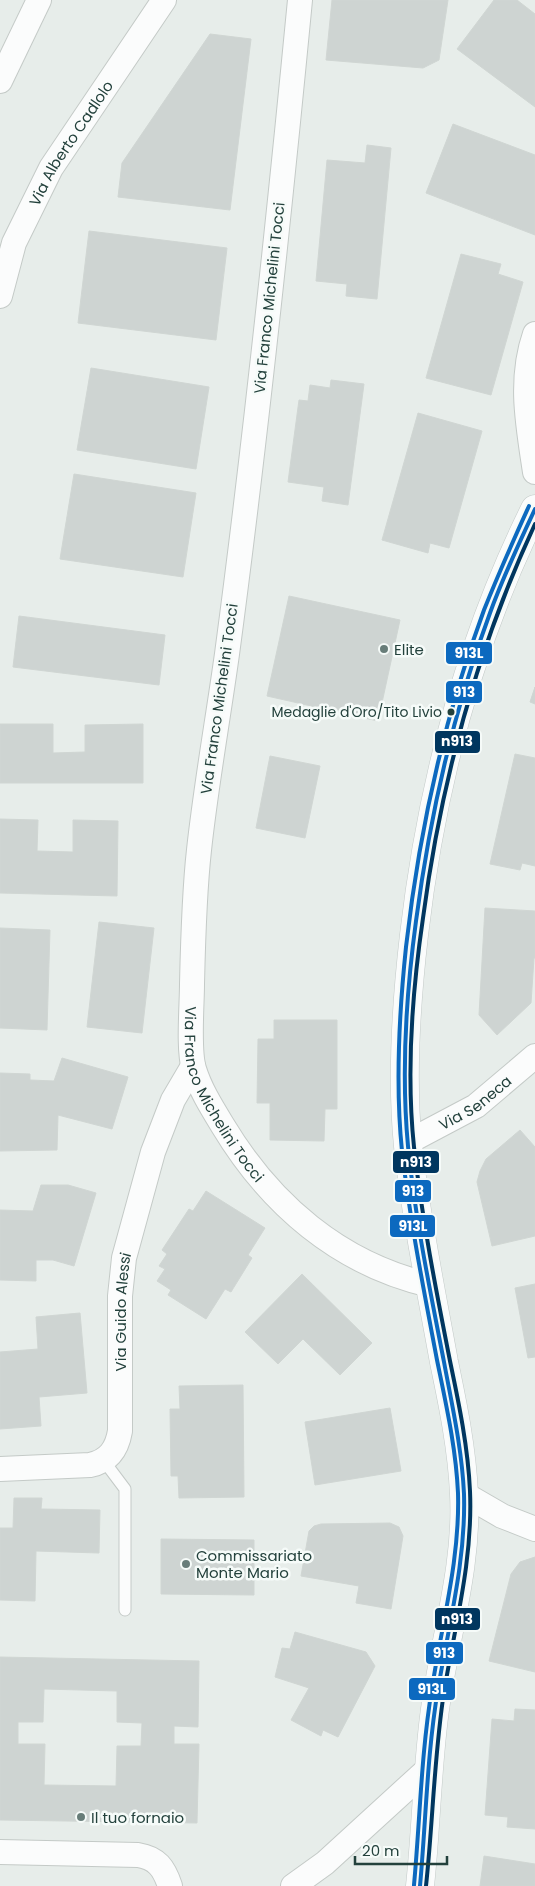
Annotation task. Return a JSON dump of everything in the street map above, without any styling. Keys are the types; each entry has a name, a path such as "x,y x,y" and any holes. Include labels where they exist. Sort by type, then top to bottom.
{"main road":[{"path":"420,1886 429,1768 438,1690 462,1554 464,1494 456,1423 415,1198 408,1142 405,1049 409,975 428,838 453,727 468,675 508,570 535,509"}],"street":[{"path":"0,81 39,0"},
{"name":"Via Alberto Cadlolo","path":"0,296 14,243 51,168 164,0"},
{"name":"Via Franco Michelini Tocci","path":"300,0 267,328 227,654 198,851 193,920 192,1066 211,1107 232,1142 266,1187 293,1213 317,1234 353,1256 387,1272 430,1284"},
{"path":"535,334 527,370 525,392 535,472"},
{"name":"Via Seneca","path":"408,1142 469,1110 535,1056"},
{"name":"Via Guido Alessi","path":"104,1461 111,1455 116,1446 120,1431 120,1296 124,1258 154,1152 173,1100 192,1066"},
{"path":"0,1469 90,1465 104,1461"},
{"path":"464,1494 502,1516 535,1529"},
{"path":"293,1886 324,1863 429,1768"},
{"path":"0,1852 138,1855 148,1857 158,1862 166,1873 170,1886"}],"lane":[{"path":"104,1461 125,1489 126,1610"}],"building":[{"path":"332,0 448,0 439,60 423,68 326,60"},
{"path":"494,0 517,0 535,14 535,107 457,49"},
{"path":"210,34 251,39 230,210 118,197 122,163"},
{"path":"453,124 535,155 535,235 426,193"},
{"path":"367,145 391,148 377,299 346,296 347,284 316,281 327,160 365,163"},
{"path":"89,231 227,248 216,340 78,323"},
{"path":"461,254 501,264 498,274 523,282 491,395 426,378"},
{"path":"91,368 209,387 196,469 77,450"},
{"path":"331,380 364,384 348,505 322,501 324,487 288,482 299,400 308,401 310,385 330,388"},
{"path":"418,413 482,431 449,548 430,543 428,553 382,540"},
{"path":"74,474 196,493 183,577 60,559"},
{"path":"289,596 400,620 378,721 267,696"},
{"path":"19,616 165,635 159,685 13,667"},
{"path":"535,687 535,704 530,702"},
{"path":"0,724 53,724 53,753 85,752 85,725 143,724 143,783 0,783"},
{"path":"515,754 535,758 535,866 522,863 520,870 490,864"},
{"path":"270,756 320,766 305,838 256,828"},
{"path":"0,819 38,820 37,851 73,852 73,820 118,821 117,896 0,893"},
{"path":"485,908 535,911 535,958 531,1003 497,1035 479,1015"},
{"path":"99,922 154,928 142,1033 87,1027"},
{"path":"0,928 50,930 47,1030 0,1028"},
{"path":"274,1020 337,1020 337,1109 325,1109 324,1141 270,1140 270,1103 257,1103 258,1039 274,1039"},
{"path":"62,1058 128,1077 112,1129 58,1115 57,1150 0,1151 0,1073 30,1074 30,1080 54,1081"},
{"path":"520,1130 535,1147 535,1236 492,1246 477,1182 486,1159"},
{"path":"41,1185 68,1185 96,1193 74,1266 53,1260 36,1260 36,1281 0,1280 0,1210 33,1211"},
{"path":"206,1191 265,1228 248,1255 252,1258 231,1292 225,1289 206,1319 168,1295 171,1290 157,1281 165,1269 159,1266 167,1254 162,1250 189,1209 193,1211"},
{"path":"302,1274 372,1343 340,1375 303,1339 278,1364 245,1332"},
{"path":"535,1284 535,1357 528,1358 515,1288"},
{"path":"80,1313 87,1393 39,1397 41,1426 0,1429 0,1352 38,1349 36,1317"},
{"path":"243,1385 244,1497 179,1498 178,1476 171,1476 170,1409 180,1409 179,1386"},
{"path":"390,1408 401,1471 315,1485 305,1422"},
{"path":"14,1498 42,1498 41,1509 100,1510 99,1553 36,1551 35,1601 0,1600 0,1528 13,1528"},
{"path":"390,1523 399,1527 403,1536 391,1609 356,1603 359,1586 301,1576 309,1531 314,1526 321,1524"},
{"path":"161,1539 254,1540 254,1595 161,1594"},
{"path":"535,1557 535,1672 489,1661 511,1574 520,1562"},
{"path":"295,1632 366,1652 375,1666 338,1737 323,1730 321,1736 291,1720 309,1688 275,1677 282,1648 290,1649"},
{"path":"0,1657 199,1661 198,1727 174,1726 174,1744 199,1744 197,1823 0,1820","holes":["44,1689 117,1691 117,1722 142,1723 141,1746 117,1746 116,1786 44,1785 45,1744 18,1744 18,1722 43,1722"]},
{"path":"515,1709 535,1710 535,1829 507,1827 508,1817 485,1815 492,1719 514,1721"},
{"path":"484,1856 535,1864 535,1886 480,1886"}],"transit line":[{"name":"913L","path":"414,1885 425,1737 450,1591 458,1518 458,1493 453,1443 418,1256 402,1151 398,1074 406,947 418,861 445,734 484,610 529,506"},
{"name":"913","path":"420,1886 431,1738 460,1568 464,1494 456,1427 423,1254 408,1146 405,1061 410,977 428,842 454,726 490,613 535,509"},
{"name":"n913","path":"426,1886 441,1716 469,1542 470,1491 463,1426 430,1254 414,1147 410,1090 413,1003 419,946 431,867 451,766 479,667 514,571 535,524"}],"place":[{"name":"Elite","path":"384,649"},
{"name":"Medaglie d'Oro/Tito Livio","path":"451,712"},
{"name":"Commissariato Monte Mario","path":"186,1564"},
{"name":"Il tuo fornaio","path":"81,1817"}]}
